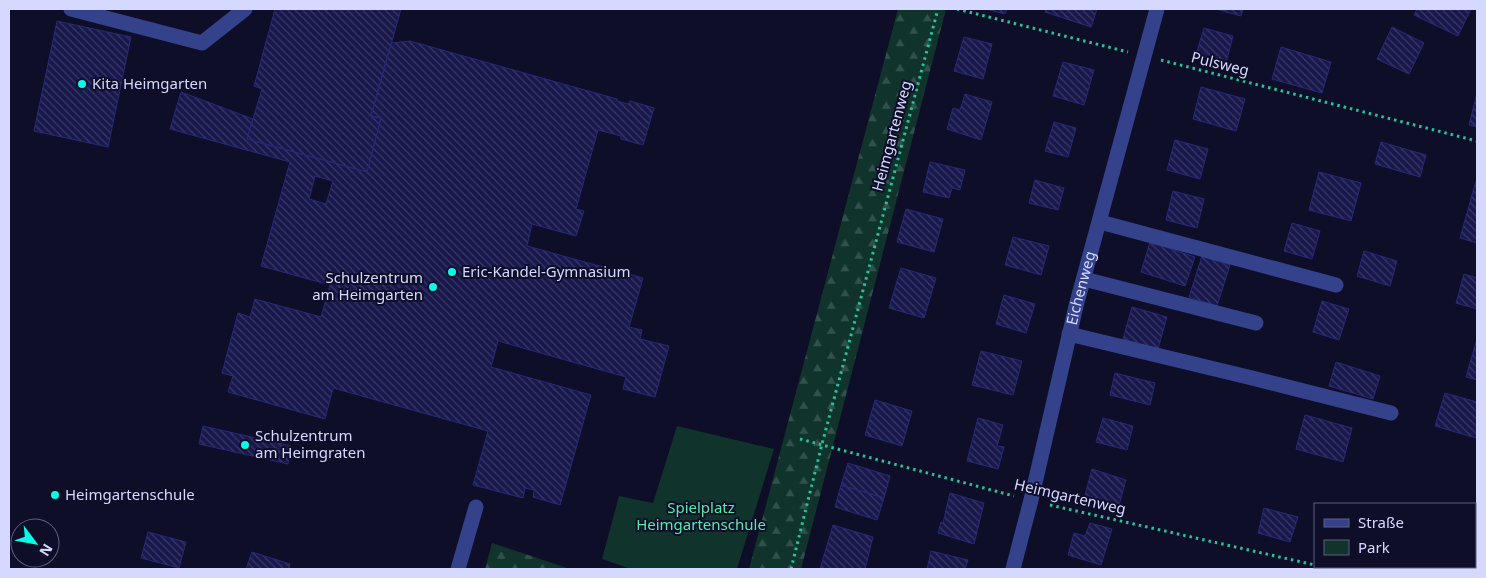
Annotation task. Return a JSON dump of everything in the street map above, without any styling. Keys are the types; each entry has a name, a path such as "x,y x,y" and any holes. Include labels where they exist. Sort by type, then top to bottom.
{"street":[{"path":"71,9 202,43 245,9"},
{"name":"Eichenweg","path":"1013,569 1031,500 1069,334 1157,9"},
{"path":"1100,222 1336,285"},
{"path":"1084,279 1256,323"},
{"path":"1069,334 1391,412"},
{"path":"458,569 476,507"}],"path":[{"name":"Heimgartenweg","path":"791,569 822,444 938,9"},
{"name":"Pulsweg","path":"957,9 1477,141"},
{"path":"800,439 822,444"},
{"name":"Heimgartenweg","path":"822,444 1031,500 1314,565"}],"green space":[{"path":"898,9 946,9 801,569 749,569"},
{"name":"Spielplatz Heimgartenschule","path":"677,426 774,449 737,569 631,569 602,559 619,496 653,503"},
{"path":"492,543 570,569 485,569"}],"building":[{"path":"275,9 401,9 371,116 381,118 367,172 247,139 262,89 254,86"},
{"path":"986,9 1007,9 1005,14"},
{"path":"1046,9 1097,9 1091,27 1045,12"},
{"path":"1216,9 1243,9 1241,16"},
{"path":"1417,9 1471,9 1458,36 1414,15"},
{"name":"Kita Heimgarten","path":"57,21 131,37 108,147 34,131"},
{"path":"1392,27 1424,43 1409,74 1377,59"},
{"path":"1204,28 1233,36 1226,63 1196,55"},
{"path":"964,37 992,44 983,79 954,71"},
{"name":"Eric-Kandel-Gymnasium","path":"410,41 617,99 617,101 628,104 630,101 654,108 643,145 621,139 621,136 598,130 576,209 584,211 576,236 532,224 527,246 643,278 629,327 642,330 640,339 669,346 655,397 623,389 626,377 498,341 491,367 591,395 560,505 533,497 534,490 525,488 523,498 473,485 488,431 333,388 325,419 228,392 233,376 222,373 238,313 250,317 255,299 321,317 330,285 261,266 290,162 170,129 181,92 253,119 247,139 367,172 381,118 371,116 391,43","holes":["315,176 333,181 326,204 309,199"]},
{"path":"1281,47 1331,62 1322,93 1272,79"},
{"path":"1063,62 1094,70 1084,105 1053,96"},
{"path":"1201,87 1245,99 1236,131 1193,119"},
{"path":"1477,93 1477,127 1469,125"},
{"path":"965,94 992,102 981,140 947,129 953,108 960,110"},
{"path":"1054,122 1076,128 1068,157 1045,151"},
{"path":"1175,140 1208,149 1200,179 1167,170"},
{"path":"1381,142 1426,155 1420,177 1375,164"},
{"path":"930,162 965,170 960,190 952,188 949,198 923,192"},
{"path":"1319,172 1361,183 1351,221 1309,210"},
{"path":"1035,180 1064,188 1058,210 1029,203"},
{"path":"1477,181 1477,243 1460,238"},
{"path":"1173,191 1204,199 1197,228 1166,220"},
{"path":"906,209 943,219 934,252 897,242"},
{"path":"1292,223 1320,231 1312,259 1284,251"},
{"path":"1013,237 1049,246 1041,275 1005,265"},
{"path":"1150,242 1195,257 1185,286 1141,272"},
{"path":"1364,251 1397,261 1390,286 1357,276"},
{"path":"1202,256 1230,265 1217,306 1189,297"},
{"path":"901,268 936,278 924,318 889,308"},
{"path":"1464,274 1477,278 1477,309 1456,303"},
{"path":"1004,295 1035,304 1026,333 996,324"},
{"path":"1322,301 1349,309 1339,340 1313,332"},
{"path":"1132,307 1167,317 1158,349 1123,339"},
{"path":"1477,339 1477,380 1466,377"},
{"path":"981,351 1022,361 1013,395 972,385"},
{"path":"1336,362 1380,376 1373,399 1329,386"},
{"path":"1115,373 1155,383 1150,405 1110,395"},
{"path":"1445,393 1477,402 1476,438 1435,426"},
{"path":"875,400 912,411 902,446 865,435"},
{"path":"1305,415 1352,428 1343,462 1296,449"},
{"path":"978,418 1003,425 997,446 1004,447 998,469 967,461"},
{"path":"1103,418 1133,426 1127,450 1096,442"},
{"name":"Schulzentrum am Heimgraten","path":"203,426 291,446 288,464 199,444"},
{"path":"848,463 890,476 884,498 841,485"},
{"path":"1092,469 1126,480 1119,505 1085,495"},
{"path":"841,485 884,498 877,520 835,507"},
{"path":"950,493 984,503 974,544 938,533 941,522 943,523"},
{"path":"1264,508 1298,517 1290,542 1258,533"},
{"path":"1090,523 1112,529 1101,565 1068,555 1074,533 1085,536"},
{"path":"833,525 873,537 865,569 820,569"},
{"path":"148,532 186,542 179,568 141,558"},
{"path":"931,551 968,560 965,569 927,569"},
{"path":"252,552 290,564 289,569 246,569"},
{"path":"1406,568 1450,568 1450,569"}],"place":[{"name":"Kita Heimgarten","path":"82,84"},
{"name":"Eric-Kandel-Gymnasium","path":"452,272"},
{"name":"Schulzentrum am Heimgarten","path":"433,287"},
{"name":"Schulzentrum am Heimgraten","path":"245,445"},
{"name":"Heimgartenschule","path":"55,495"}]}
